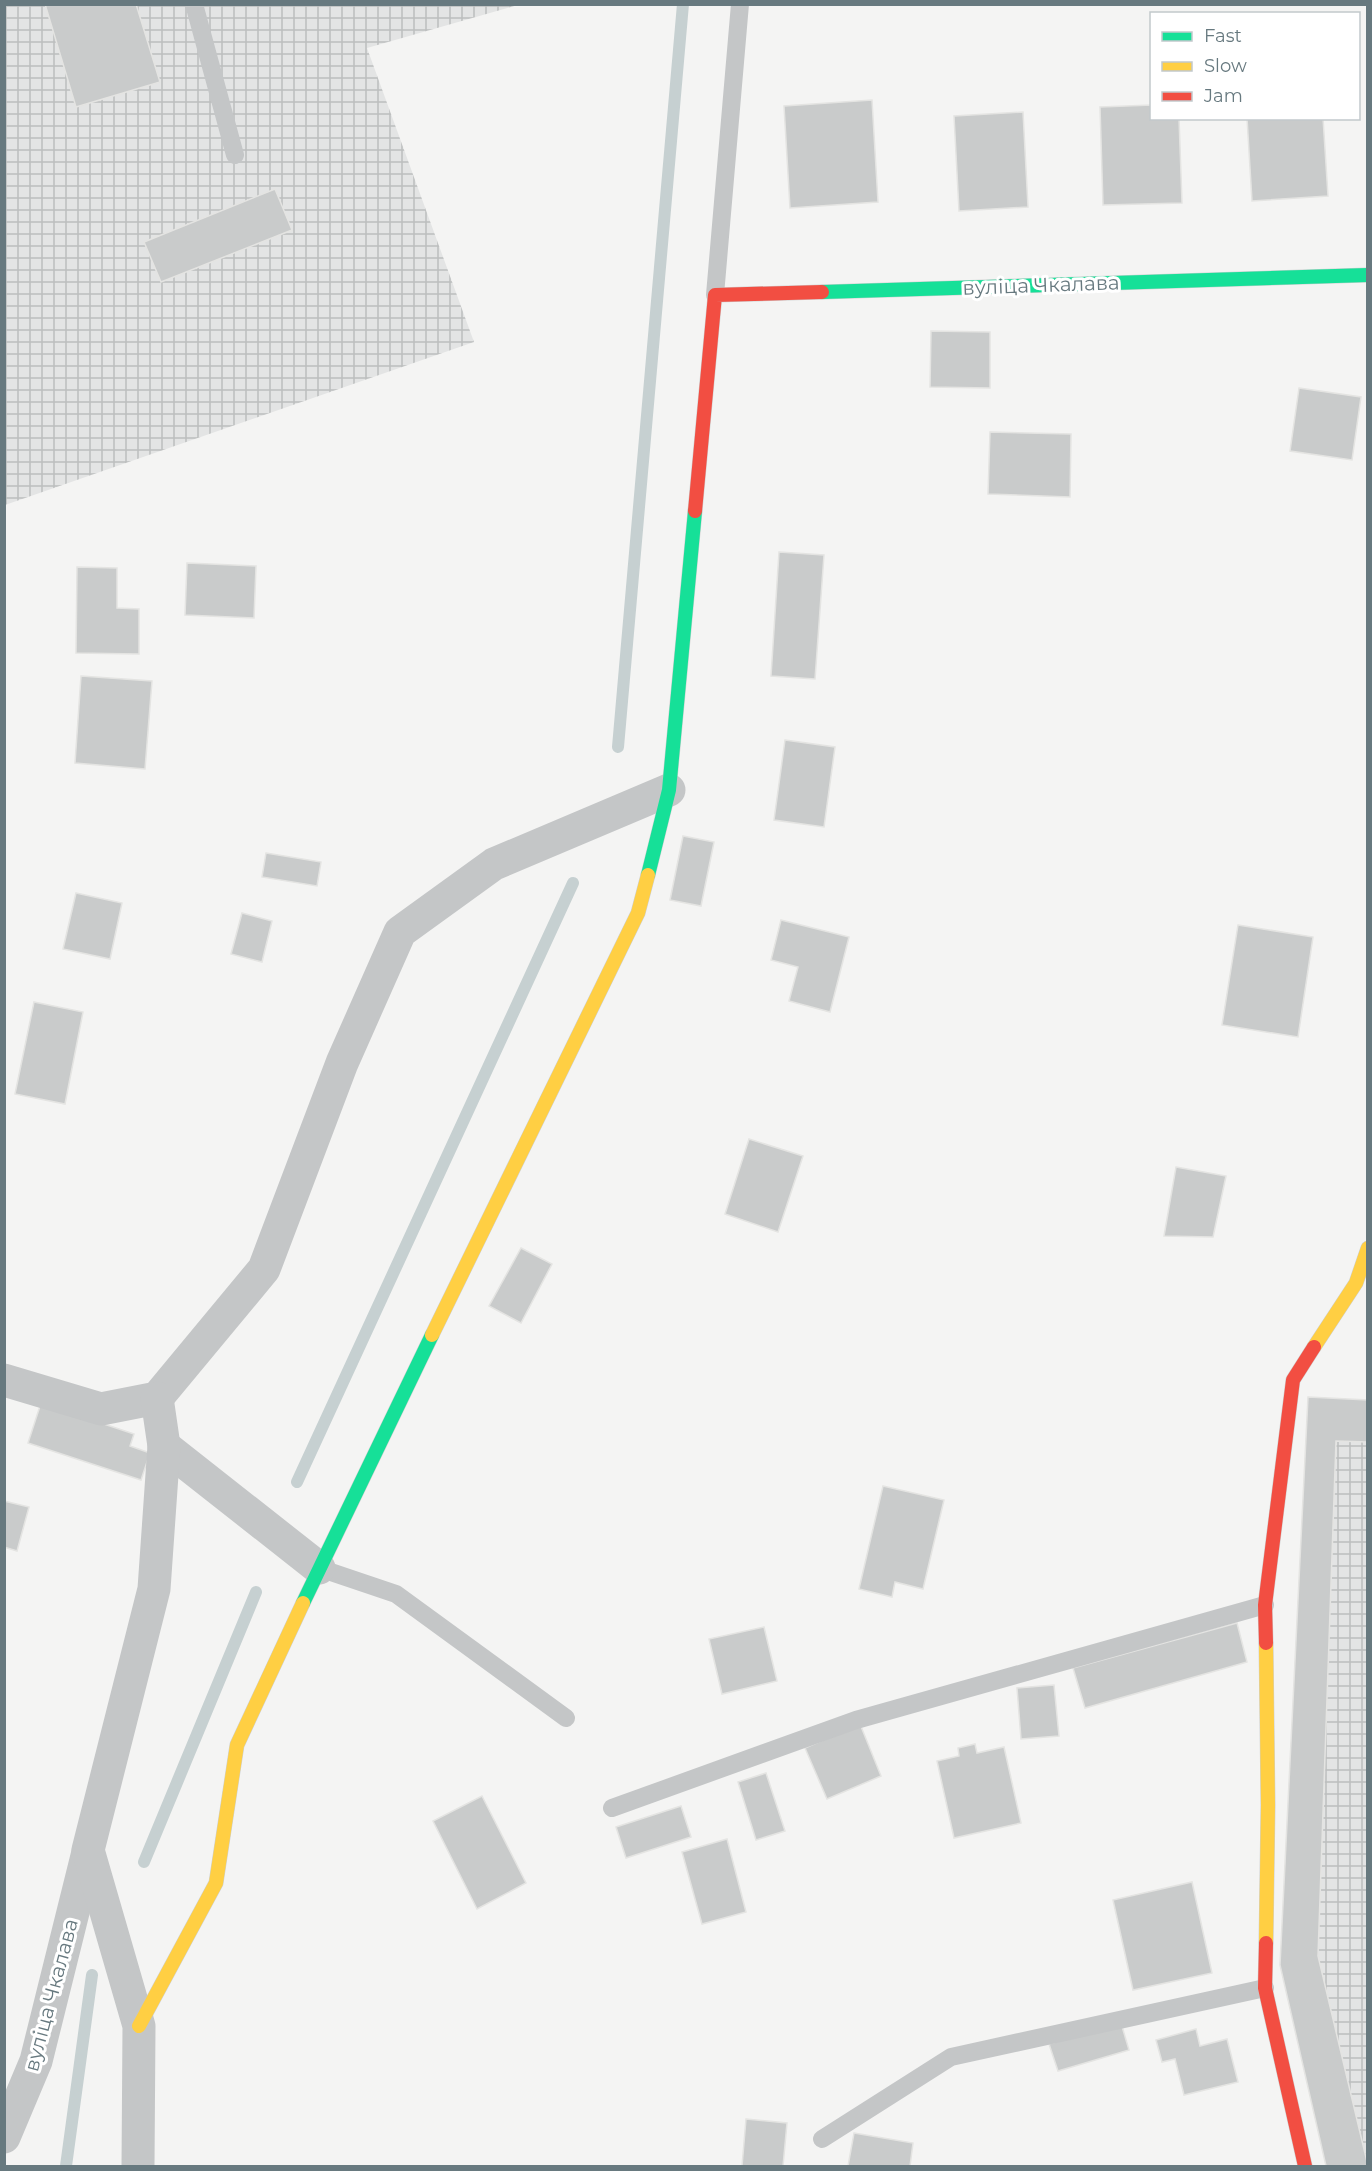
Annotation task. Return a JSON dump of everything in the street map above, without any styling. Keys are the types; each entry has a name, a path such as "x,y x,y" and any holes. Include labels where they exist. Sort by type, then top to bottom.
{"street":[{"name":"вуліца Чкалава","path":"715,296 1368,275"},
{"path":"139,2026 216,1883 237,1745 319,1568 638,913 669,790 715,296"},
{"path":"4,1380 101,1409 157,1398 264,1269 342,1063 400,932 494,864 669,790"},
{"path":"1305,2166 1265,1988 1268,1805 1264,1605 1293,1380 1362,1284 1368,1248"},
{"name":"вуліца Чкалава","path":"4,2137 36,2061 154,1589 164,1446 157,1398"},
{"path":"164,1446 319,1568"},
{"path":"88,1850 139,2026 138,2166"}],"lane":[{"path":"194,4 235,155"},
{"path":"715,296 740,4"},
{"path":"319,1568 396,1594 566,1718"},
{"path":"612,1808 856,1720 1264,1605"},
{"path":"822,2139 951,2057 1265,1988"}],"shaded area":[{"path":"4,5 518,5 367,48 474,342 5,505"},
{"path":"1308,1397 1367,1400 1367,2166 1326,2166 1280,1965"}],"building":[{"path":"45,4 136,4 160,82 76,107"},
{"path":"872,100 878,202 790,208 784,106"},
{"path":"1150,105 1150,120 1179,120 1182,203 1103,205 1100,107"},
{"path":"1023,112 1028,207 959,211 954,116"},
{"path":"1247,120 1323,120 1328,196 1252,201"},
{"path":"275,189 292,230 161,282 144,242"},
{"path":"931,331 990,332 990,388 930,387"},
{"path":"1299,388 1361,397 1352,460 1290,451"},
{"path":"990,432 1071,434 1070,497 988,494"},
{"path":"779,552 824,555 815,679 771,676"},
{"path":"187,563 256,566 254,618 185,615"},
{"path":"77,567 117,568 117,608 139,609 139,654 76,653"},
{"path":"81,676 152,681 145,769 75,763"},
{"path":"785,740 835,747 824,827 774,820"},
{"path":"683,836 714,842 701,906 670,900"},
{"path":"266,853 321,862 317,886 262,877"},
{"path":"76,893 122,903 110,959 63,949"},
{"path":"242,913 272,921 262,962 231,954"},
{"path":"781,920 849,937 830,1012 789,1001 798,967 771,960"},
{"path":"1238,925 1313,937 1298,1037 1222,1025"},
{"path":"34,1002 83,1012 65,1104 15,1094"},
{"path":"749,1139 803,1156 778,1232 725,1214"},
{"path":"1176,1167 1226,1176 1213,1237 1164,1236"},
{"path":"521,1248 552,1264 521,1323 489,1306"},
{"path":"1308,1397 1368,1400 1368,1442 1336,1441 1318,1956 1368,2166 1326,2166 1280,1965"},
{"path":"41,1403 134,1434 130,1446 150,1453 141,1480 28,1443"},
{"path":"883,1486 944,1500 923,1589 895,1582 892,1597 859,1589"},
{"path":"4,1501 29,1507 17,1551 4,1547"},
{"path":"1237,1623 1247,1662 1085,1708 1073,1668"},
{"path":"764,1627 777,1681 722,1694 709,1639"},
{"path":"1054,1685 1059,1736 1021,1739 1017,1688"},
{"path":"860,1724 881,1776 827,1799 805,1748"},
{"path":"975,1744 977,1753 1004,1747 1021,1823 954,1838 937,1761 959,1756 958,1748"},
{"path":"766,1773 785,1831 756,1840 738,1782"},
{"path":"482,1796 526,1883 477,1909 433,1821"},
{"path":"681,1806 691,1837 626,1858 616,1827"},
{"path":"727,1839 746,1912 702,1924 682,1852"},
{"path":"1192,1882 1212,1973 1133,1990 1113,1900"},
{"path":"1121,2023 1129,2050 1058,2071 1049,2044"},
{"path":"1196,2029 1200,2046 1227,2039 1238,2082 1184,2095 1175,2059 1162,2062 1156,2040"},
{"path":"746,2119 787,2123 783,2166 742,2166"},
{"path":"854,2133 913,2143 910,2166 848,2166"}],"waterway":[{"path":"618,747 683,4"},
{"path":"297,1482 573,883"},
{"path":"144,1862 256,1592"},
{"path":"66,2166 92,1975"}],"traffic: fast":[{"path":"822,292 1368,275"},
{"path":"648,875 669,790 695,511"},
{"path":"303,1603 432,1335"}],"traffic: slow":[{"path":"432,1335 638,913 648,875"},
{"path":"1314,1347 1356,1283 1368,1248"},
{"path":"139,2026 216,1883 237,1745 303,1603"},
{"path":"1266,1643 1268,1805 1266,1943"}],"traffic: jam":[{"path":"695,511 715,295 822,292"},
{"path":"1266,1643 1265,1605 1293,1380 1314,1347"},
{"path":"1266,1943 1265,1988 1305,2166"}]}
